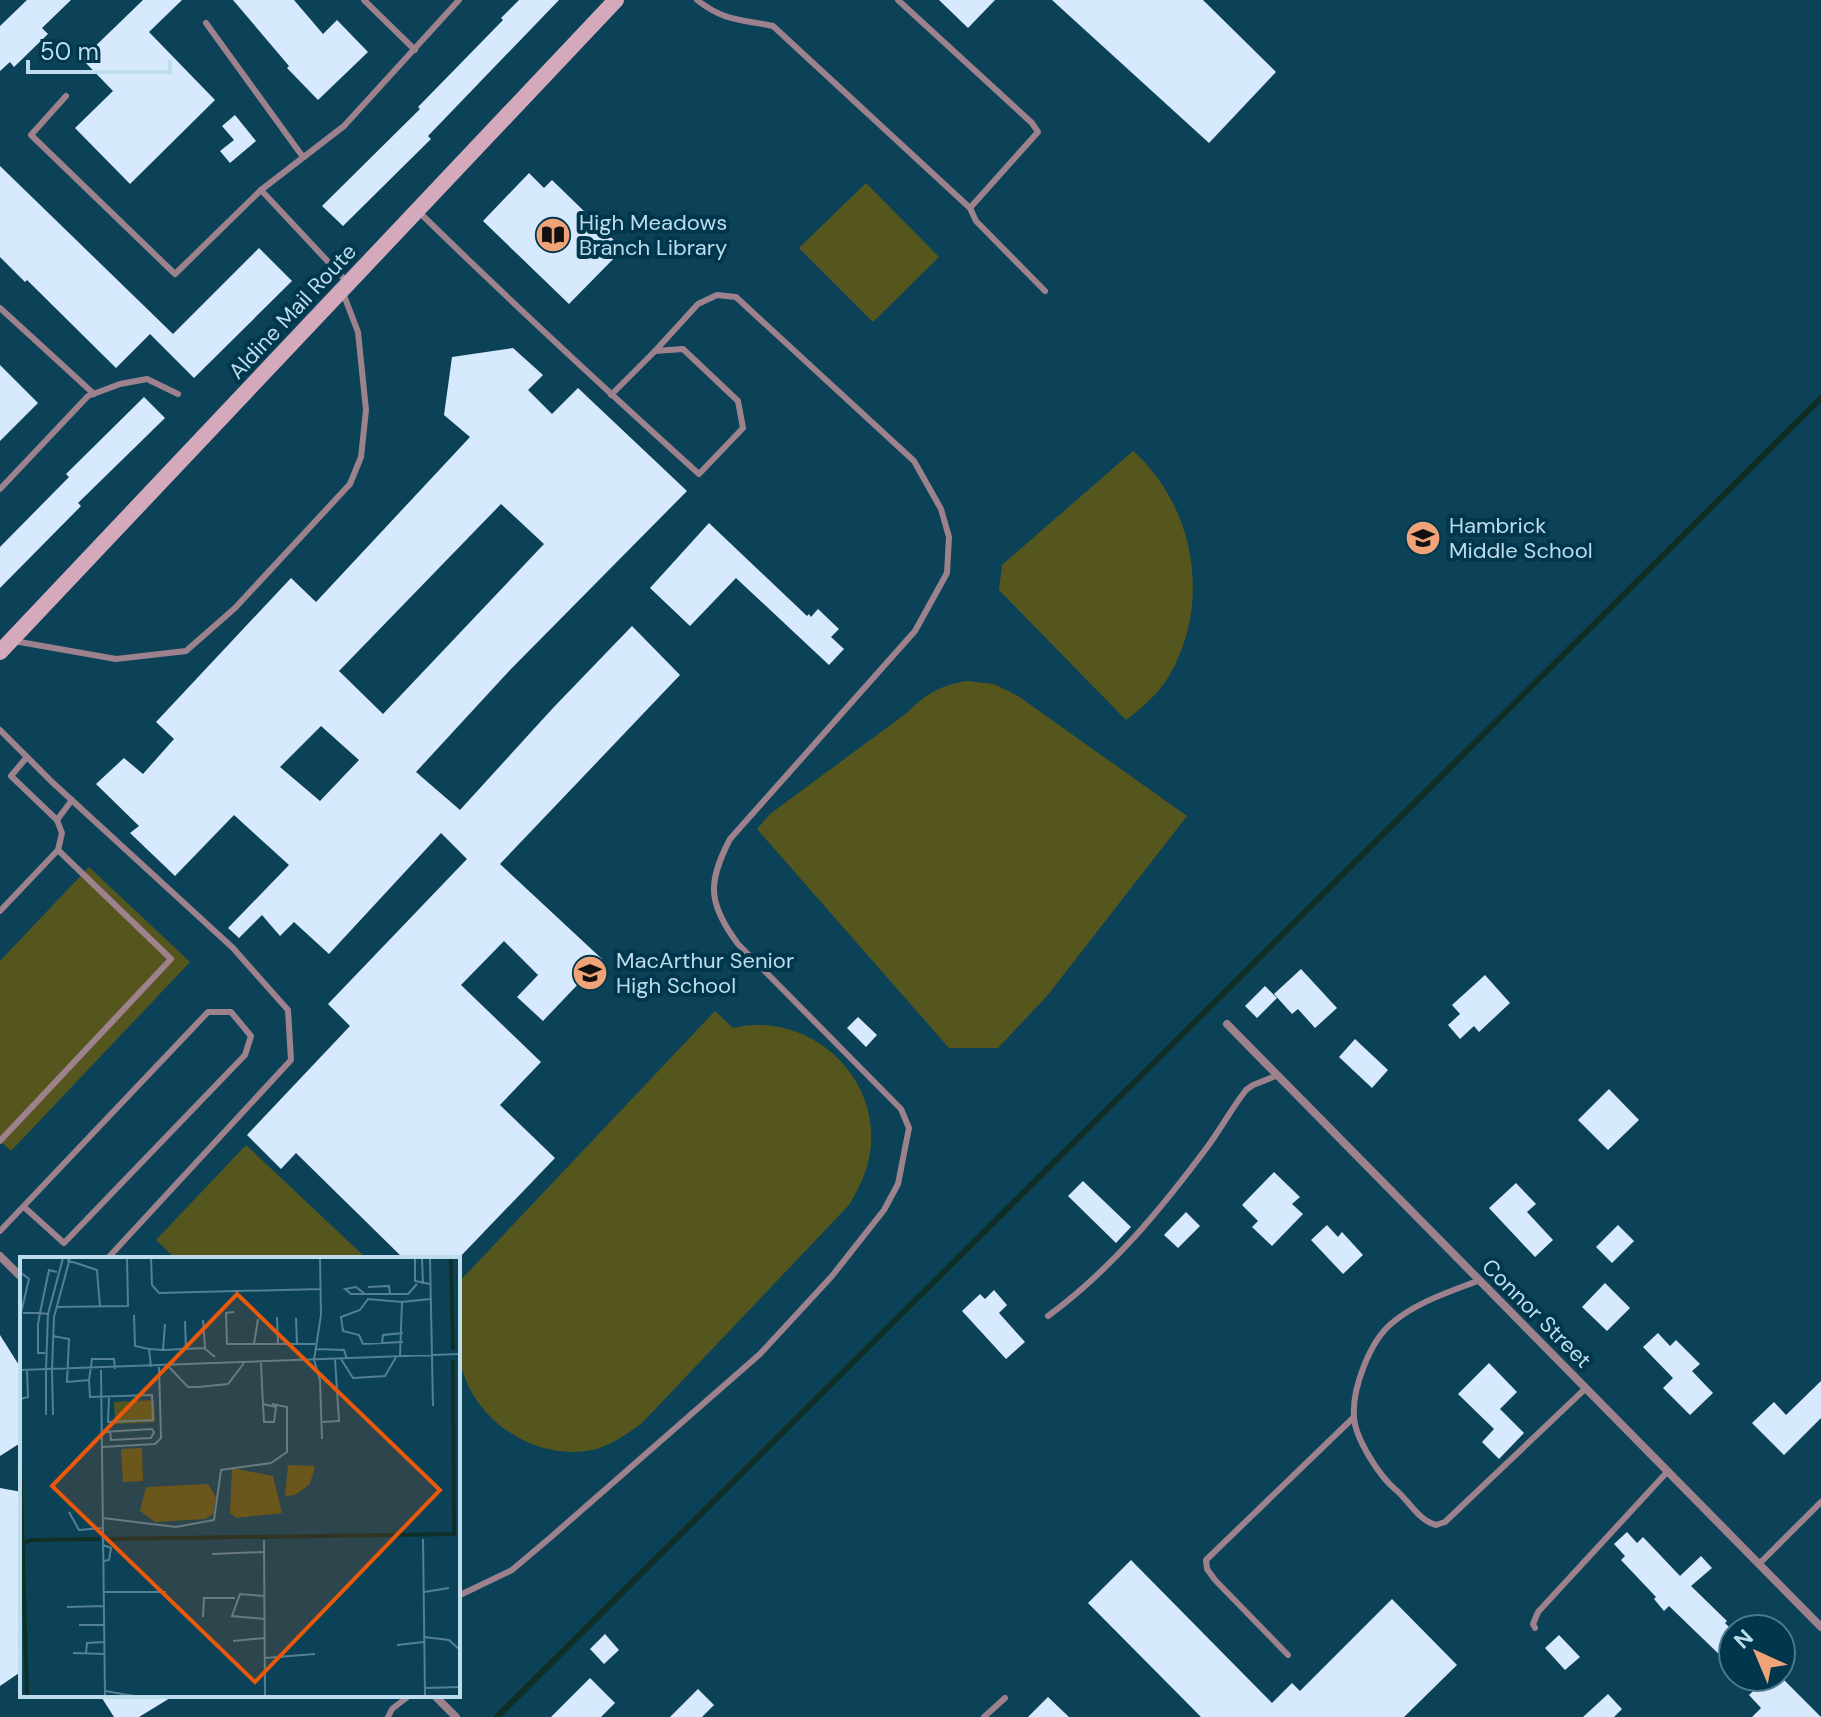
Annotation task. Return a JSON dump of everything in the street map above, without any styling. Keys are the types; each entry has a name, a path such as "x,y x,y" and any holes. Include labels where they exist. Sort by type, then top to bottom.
{"main road":[{"name":"Aldine Mail Route","path":"5,646 616,0"}],"street":[{"name":"Connor Street","path":"1227,1024 1821,1627"},
{"path":"0,1256 20,1276"},
{"path":"436,1697 456,1717"}],"lane":[{"path":"364,0 415,50"},
{"path":"66,96 31,135 175,274 261,190 344,126 459,0"},
{"path":"697,0 732,20 773,26 970,208 976,221 1045,291"},
{"path":"898,0 1032,123 1038,132 970,208"},
{"path":"206,23 303,157"},
{"path":"5,646 116,659 186,651 235,608 350,484 361,457 366,410 358,332 345,286 261,190"},
{"path":"417,210 523,314 699,474 743,428 738,401 683,349 655,351"},
{"path":"460,1595 512,1570 760,1354 832,1276 884,1210 898,1184 906,1155 909,1128 901,1109 738,944 722,923 714,901 713,884 718,862 730,839 915,631 947,573 949,537 941,509 914,461 736,297 717,295 698,304 611,395"},
{"path":"0,308 94,394"},
{"path":"2,484 88,396 120,384 147,379 178,394"},
{"path":"0,730 233,948 288,1010 291,1060 109,1257"},
{"path":"0,911 58,850 62,833 57,820 11,776 27,757"},
{"path":"57,820 72,800"},
{"path":"0,1141 171,959 58,850"},
{"path":"0,1231 208,1012 231,1012 251,1036 245,1055 64,1243 24,1207"},
{"path":"1048,1316 1078,1295 1110,1264 1201,1156 1246,1090 1278,1075"},
{"path":"1480,1280 1415,1307 1383,1331 1368,1355 1359,1381 1353,1418 1372,1463 1422,1519 1436,1525 1457,1513 1586,1388"},
{"path":"1288,1655 1215,1580 1207,1569 1206,1560 1353,1418"},
{"path":"1535,1628 1533,1624 1538,1612 1668,1471"},
{"path":"1759,1564 1821,1502"},
{"path":"388,1717 392,1709 407,1697"},
{"path":"984,1717 1005,1698"}],"shaded area":[{"path":"866,183 939,257 873,322 799,248"},
{"path":"1133,451 1154,473 1171,499 1183,527 1193,587 1190,618 1182,648 1169,676 1150,700 1126,720 999,590 1002,565"},
{"path":"967,681 994,684 1018,696 1187,816 1047,996 998,1048 949,1048 757,829 770,814 928,695"},
{"path":"89,867 190,962 11,1151 0,1141 0,961"},
{"path":"715,1011 733,1028 761,1025 788,1029 812,1039 834,1055 852,1075 864,1098 871,1125 870,1153 862,1180 849,1205 641,1424 612,1443 592,1450 551,1450 512,1434 495,1421 481,1406 462,1369 460,1281"},
{"path":"246,1145 365,1257 174,1257 156,1240"}],"building":[{"path":"27,0 71,0 42,28 48,34 14,67 10,62 0,71 0,26"},
{"path":"143,0 182,0 149,32 215,100 130,184 75,128 113,91 82,59"},
{"path":"233,0 294,0 323,34 337,20 368,52 318,100 287,68 289,66"},
{"path":"519,0 559,0 428,136 431,139 343,226 322,206 420,109 418,107"},
{"path":"939,0 995,0 968,28"},
{"path":"1052,0 1203,0 1276,72 1209,143"},
{"path":"235,115 256,141 230,163 220,151 234,140 222,126"},
{"path":"0,166 173,334 259,248 292,281 194,378 150,334 116,368 0,257"},
{"name":"High Meadows Branch Library","path":"529,173 544,188 552,180 623,249 569,304 483,221"},
{"path":"513,348 543,375 528,390 552,414 578,388 687,491 511,669 416,772 460,810 632,626 680,675 500,864 602,959 543,1021 517,997 538,975 504,941 461,985 541,1062 500,1105 555,1158 460,1257 402,1257 296,1153 281,1169 247,1135 350,1026 328,1004 467,859 441,833 329,954 294,922 280,936 262,915 239,938 228,928 289,865 234,815 175,876 130,833 139,826 96,784 124,758 143,774 174,739 156,722 291,578 316,602 470,437 444,415 452,357","holes":["501,504 544,544 383,714 339,671","321,726 359,760 320,801 280,767"]},
{"path":"0,365 38,403 0,441"},
{"path":"144,397 165,418 78,503 81,506 0,588 0,547 69,477 66,474"},
{"path":"709,523 807,616 809,614 811,617 818,609 839,629 831,637 844,649 829,665 736,578 690,626 650,588"},
{"path":"1301,969 1337,1008 1315,1028 1298,1009 1292,1014 1274,994"},
{"path":"1485,975 1510,1003 1479,1032 1474,1026 1460,1039 1448,1025 1460,1014 1452,1005"},
{"path":"1265,986 1277,998 1257,1018 1245,1006"},
{"path":"858,1017 877,1035 866,1047 847,1028"},
{"path":"1355,1039 1388,1070 1372,1088 1339,1057"},
{"path":"1609,1089 1639,1120 1608,1150 1578,1120"},
{"path":"1274,1172 1300,1197 1292,1204 1303,1214 1272,1246 1252,1227 1258,1221 1242,1205"},
{"path":"1083,1181 1131,1227 1116,1243 1068,1196"},
{"path":"1516,1183 1536,1204 1527,1212 1553,1240 1535,1257 1489,1208"},
{"path":"1186,1212 1200,1226 1178,1248 1164,1235"},
{"path":"1327,1225 1338,1237 1342,1232 1363,1255 1343,1274 1311,1240"},
{"path":"1618,1225 1634,1241 1612,1263 1596,1247"},
{"path":"1605,1283 1630,1308 1607,1331 1582,1307"},
{"path":"994,1290 1007,1305 999,1313 1025,1342 1006,1359 962,1311 980,1294 985,1299"},
{"path":"1658,1333 1670,1346 1676,1340 1700,1364 1692,1371 1713,1393 1690,1415 1663,1388 1673,1378 1643,1347"},
{"path":"0,1335 20,1367 20,1443 0,1456"},
{"path":"1489,1363 1517,1392 1500,1409 1524,1433 1499,1459 1482,1442 1494,1429 1458,1394"},
{"path":"1821,1381 1821,1418 1784,1455 1752,1423 1774,1402 1786,1415"},
{"path":"0,1488 20,1492 20,1672 0,1686"},
{"path":"1627,1532 1637,1543 1643,1537 1680,1576 1701,1556 1712,1568 1691,1586 1719,1613 1717,1652 1669,1606 1664,1611 1654,1599 1656,1597 1621,1560 1625,1556 1614,1544"},
{"path":"1131,1560 1272,1703 1292,1683 1300,1691 1392,1599 1457,1665 1404,1717 1201,1717 1088,1603"},
{"path":"605,1634 619,1650 604,1664 590,1649"},
{"path":"1559,1635 1580,1657 1565,1670 1545,1648"},
{"path":"590,1678 615,1703 601,1717 551,1717"},
{"path":"698,1689 714,1705 702,1717 670,1717"},
{"path":"1797,1693 1821,1717 1752,1717 1761,1708 1749,1695"},
{"path":"1608,1694 1622,1709 1614,1717 1583,1717"},
{"path":"101,1697 172,1697 139,1717 114,1717"},
{"path":"1048,1697 1069,1717 1028,1717"}],"waterway":[{"path":"497,1717 1821,398"}],"place":[{"name":"High Meadows Branch Library","path":"553,235"},
{"name":"Hambrick Middle School","path":"1423,538"},
{"name":"MacArthur Senior High School","path":"590,973"}]}
